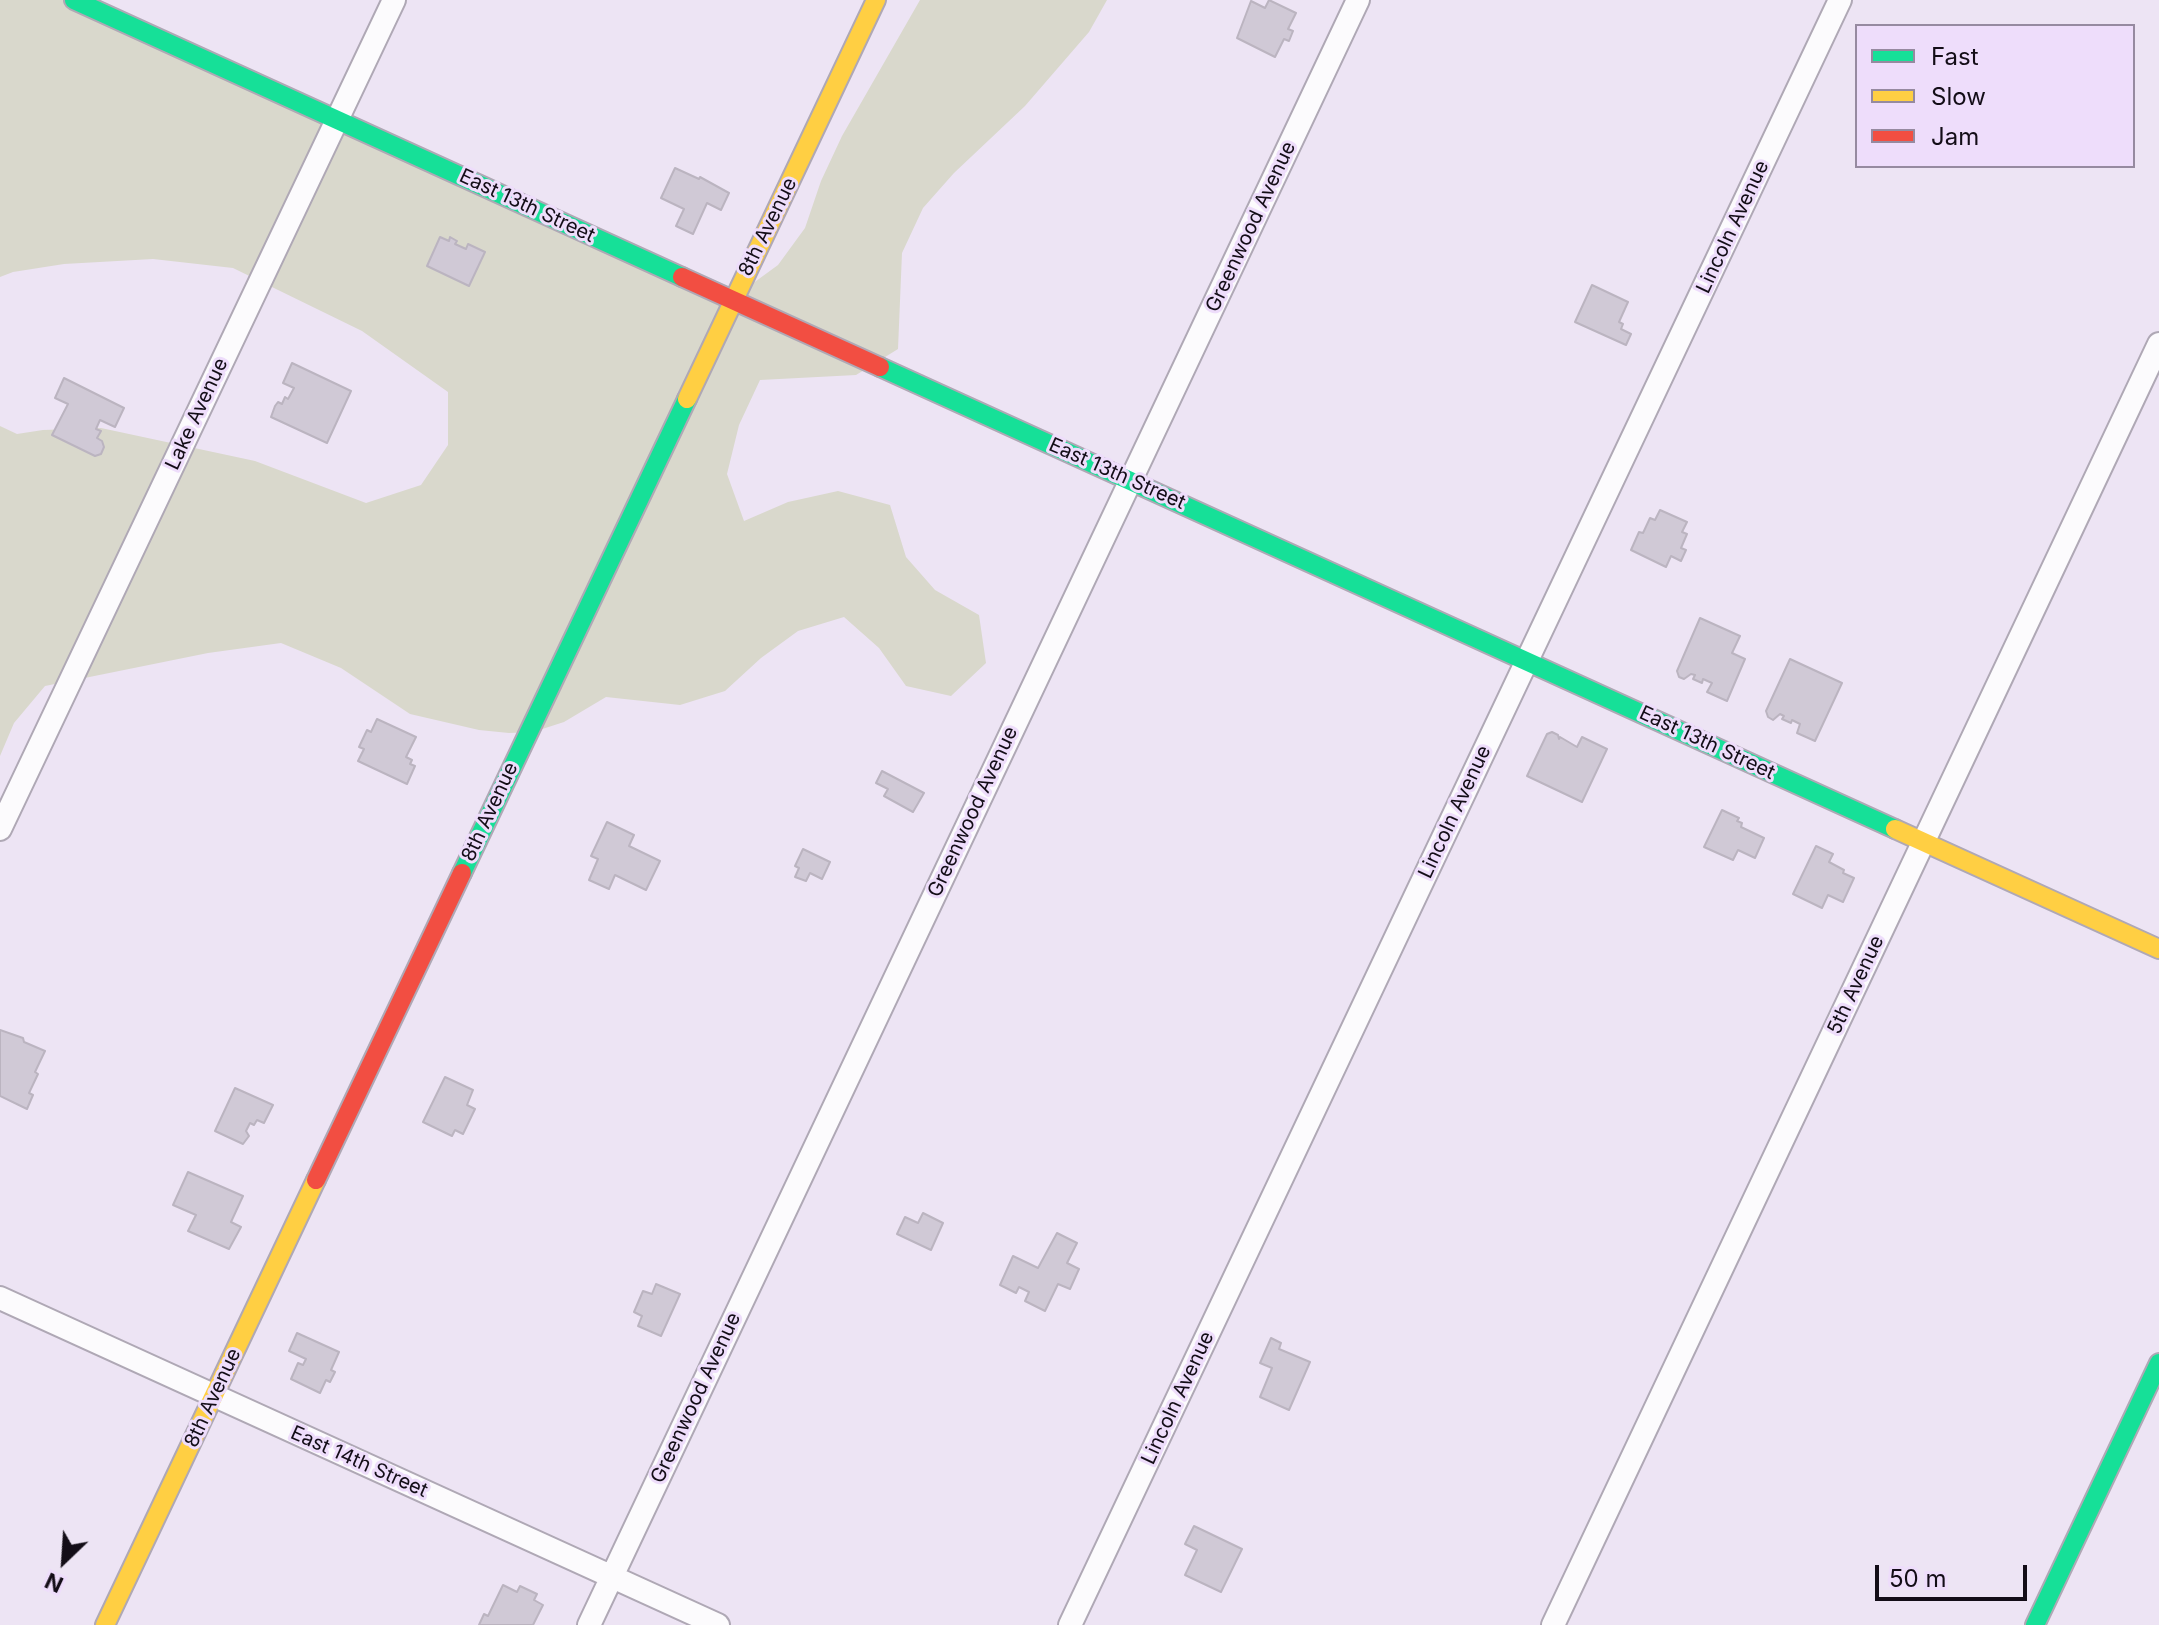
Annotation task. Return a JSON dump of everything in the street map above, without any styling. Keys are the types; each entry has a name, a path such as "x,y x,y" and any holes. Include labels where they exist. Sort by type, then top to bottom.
{"street":[{"name":"East 13th Street","path":"74,0 2159,949"},
{"name":"Lake Avenue","path":"0,829 394,0"},
{"name":"8th Avenue","path":"105,1625 876,0"},
{"name":"Greenwood Avenue","path":"589,1625 1358,0"},
{"name":"Lincoln Avenue","path":"1070,1625 1840,0"},
{"name":"5th Avenue","path":"1553,1625 2159,344"},
{"name":"East 14th Street","path":"0,1298 718,1625"},
{"path":"2035,1625 2159,1363"}],"shaded area":[{"path":"0,0 78,0 741,292 778,265 805,228 821,181 842,136 920,0 1107,0 1089,32 1025,106 954,173 923,208 902,253 898,349 856,375 760,380 739,425 727,474 744,521 788,502 838,491 890,505 906,557 935,590 979,615 986,663 951,696 906,686 879,648 844,617 798,631 761,658 725,691 680,705 606,697 564,722 533,732 509,733 479,730 410,714 341,668 281,643 208,653 45,686 14,723 0,756 0,426 17,434 101,428 255,461 366,503 421,485 448,445 448,392 362,331 233,268 153,259 64,264 0,277"}],"building":[{"path":"1269,0 1296,13 1288,29 1293,31 1289,41 1284,39 1275,57 1237,38 1251,1 1265,8"},
{"path":"675,168 729,193 721,210 707,203 693,234 676,226 684,209 661,198"},
{"path":"440,237 449,241 450,237 457,241 455,244 466,249 468,244 485,252 469,286 427,266"},
{"path":"1592,285 1628,302 1619,322 1623,324 1621,329 1631,334 1626,345 1575,322"},
{"path":"292,363 351,391 327,443 271,417 278,402 282,404 285,397 288,399 294,388 283,383"},
{"path":"64,378 124,408 115,427 100,420 96,429 101,431 97,438 104,447 101,454 95,456 52,435 68,404 55,398"},
{"path":"1660,510 1687,522 1682,532 1687,534 1681,548 1686,550 1681,561 1671,556 1666,567 1631,550 1639,532 1643,533 1650,518 1655,520"},
{"path":"1700,618 1740,636 1732,653 1745,659 1727,701 1707,692 1712,683 1703,679 1702,683 1693,679 1695,675 1691,674 1684,679 1679,677 1677,671"},
{"path":"1790,659 1842,683 1815,741 1797,733 1800,724 1782,719 1784,716 1780,714 1773,720 1766,711"},
{"path":"377,719 416,737 406,757 415,766 407,784 358,761 364,749 359,747 367,730 371,732"},
{"path":"1552,732 1559,739 1577,747 1582,737 1607,749 1582,802 1527,776 1547,734"},
{"path":"882,771 924,793 913,812 884,796 888,789 876,783"},
{"path":"1722,810 1739,818 1737,821 1742,823 1741,827 1764,838 1755,858 1738,850 1733,860 1704,847"},
{"path":"607,822 634,835 629,846 660,861 646,890 615,875 609,889 589,880 598,859 591,856"},
{"path":"1816,846 1833,854 1829,862 1854,878 1843,902 1828,895 1822,908 1793,894"},
{"path":"803,849 830,862 822,879 810,873 806,881 795,877 799,868 795,866"},
{"path":"0,1030 23,1038 24,1042 45,1051 35,1072 38,1074 29,1093 33,1095 27,1109 0,1096"},
{"path":"445,1077 473,1090 467,1105 475,1109 463,1134 455,1130 452,1136 423,1122"},
{"path":"235,1088 273,1105 264,1123 257,1120 254,1125 250,1123 246,1131 249,1136 243,1144 215,1131"},
{"path":"188,1172 243,1196 231,1222 241,1227 229,1249 188,1231 196,1215 173,1205"},
{"path":"923,1213 943,1223 931,1250 897,1234 905,1217 918,1223"},
{"path":"1057,1233 1077,1243 1067,1263 1079,1269 1070,1289 1058,1284 1045,1311 1025,1301 1029,1292 1019,1287 1016,1293 1000,1285 1013,1256 1038,1268"},
{"path":"656,1284 680,1294 661,1336 638,1326 642,1316 634,1312 643,1291 652,1294"},
{"path":"297,1333 339,1352 331,1370 335,1372 330,1382 326,1380 320,1393 291,1379 298,1363 303,1365 306,1359 289,1351"},
{"path":"1271,1338 1281,1343 1279,1349 1310,1362 1289,1410 1260,1397 1272,1368 1260,1363"},
{"path":"1194,1526 1242,1549 1221,1592 1185,1575 1197,1550 1185,1544"},
{"path":"503,1585 517,1592 520,1586 537,1594 534,1600 543,1605 533,1625 479,1625 484,1614 488,1616"}],"traffic: fast":[{"path":"74,0 682,277"},
{"path":"880,367 1895,829"},
{"path":"462,873 687,399"},
{"path":"2035,1625 2159,1363"}],"traffic: slow":[{"path":"687,399 876,0"},
{"path":"1895,829 2159,949"},
{"path":"105,1625 316,1180"}],"traffic: jam":[{"path":"682,277 880,367"},
{"path":"316,1180 462,873"}]}
